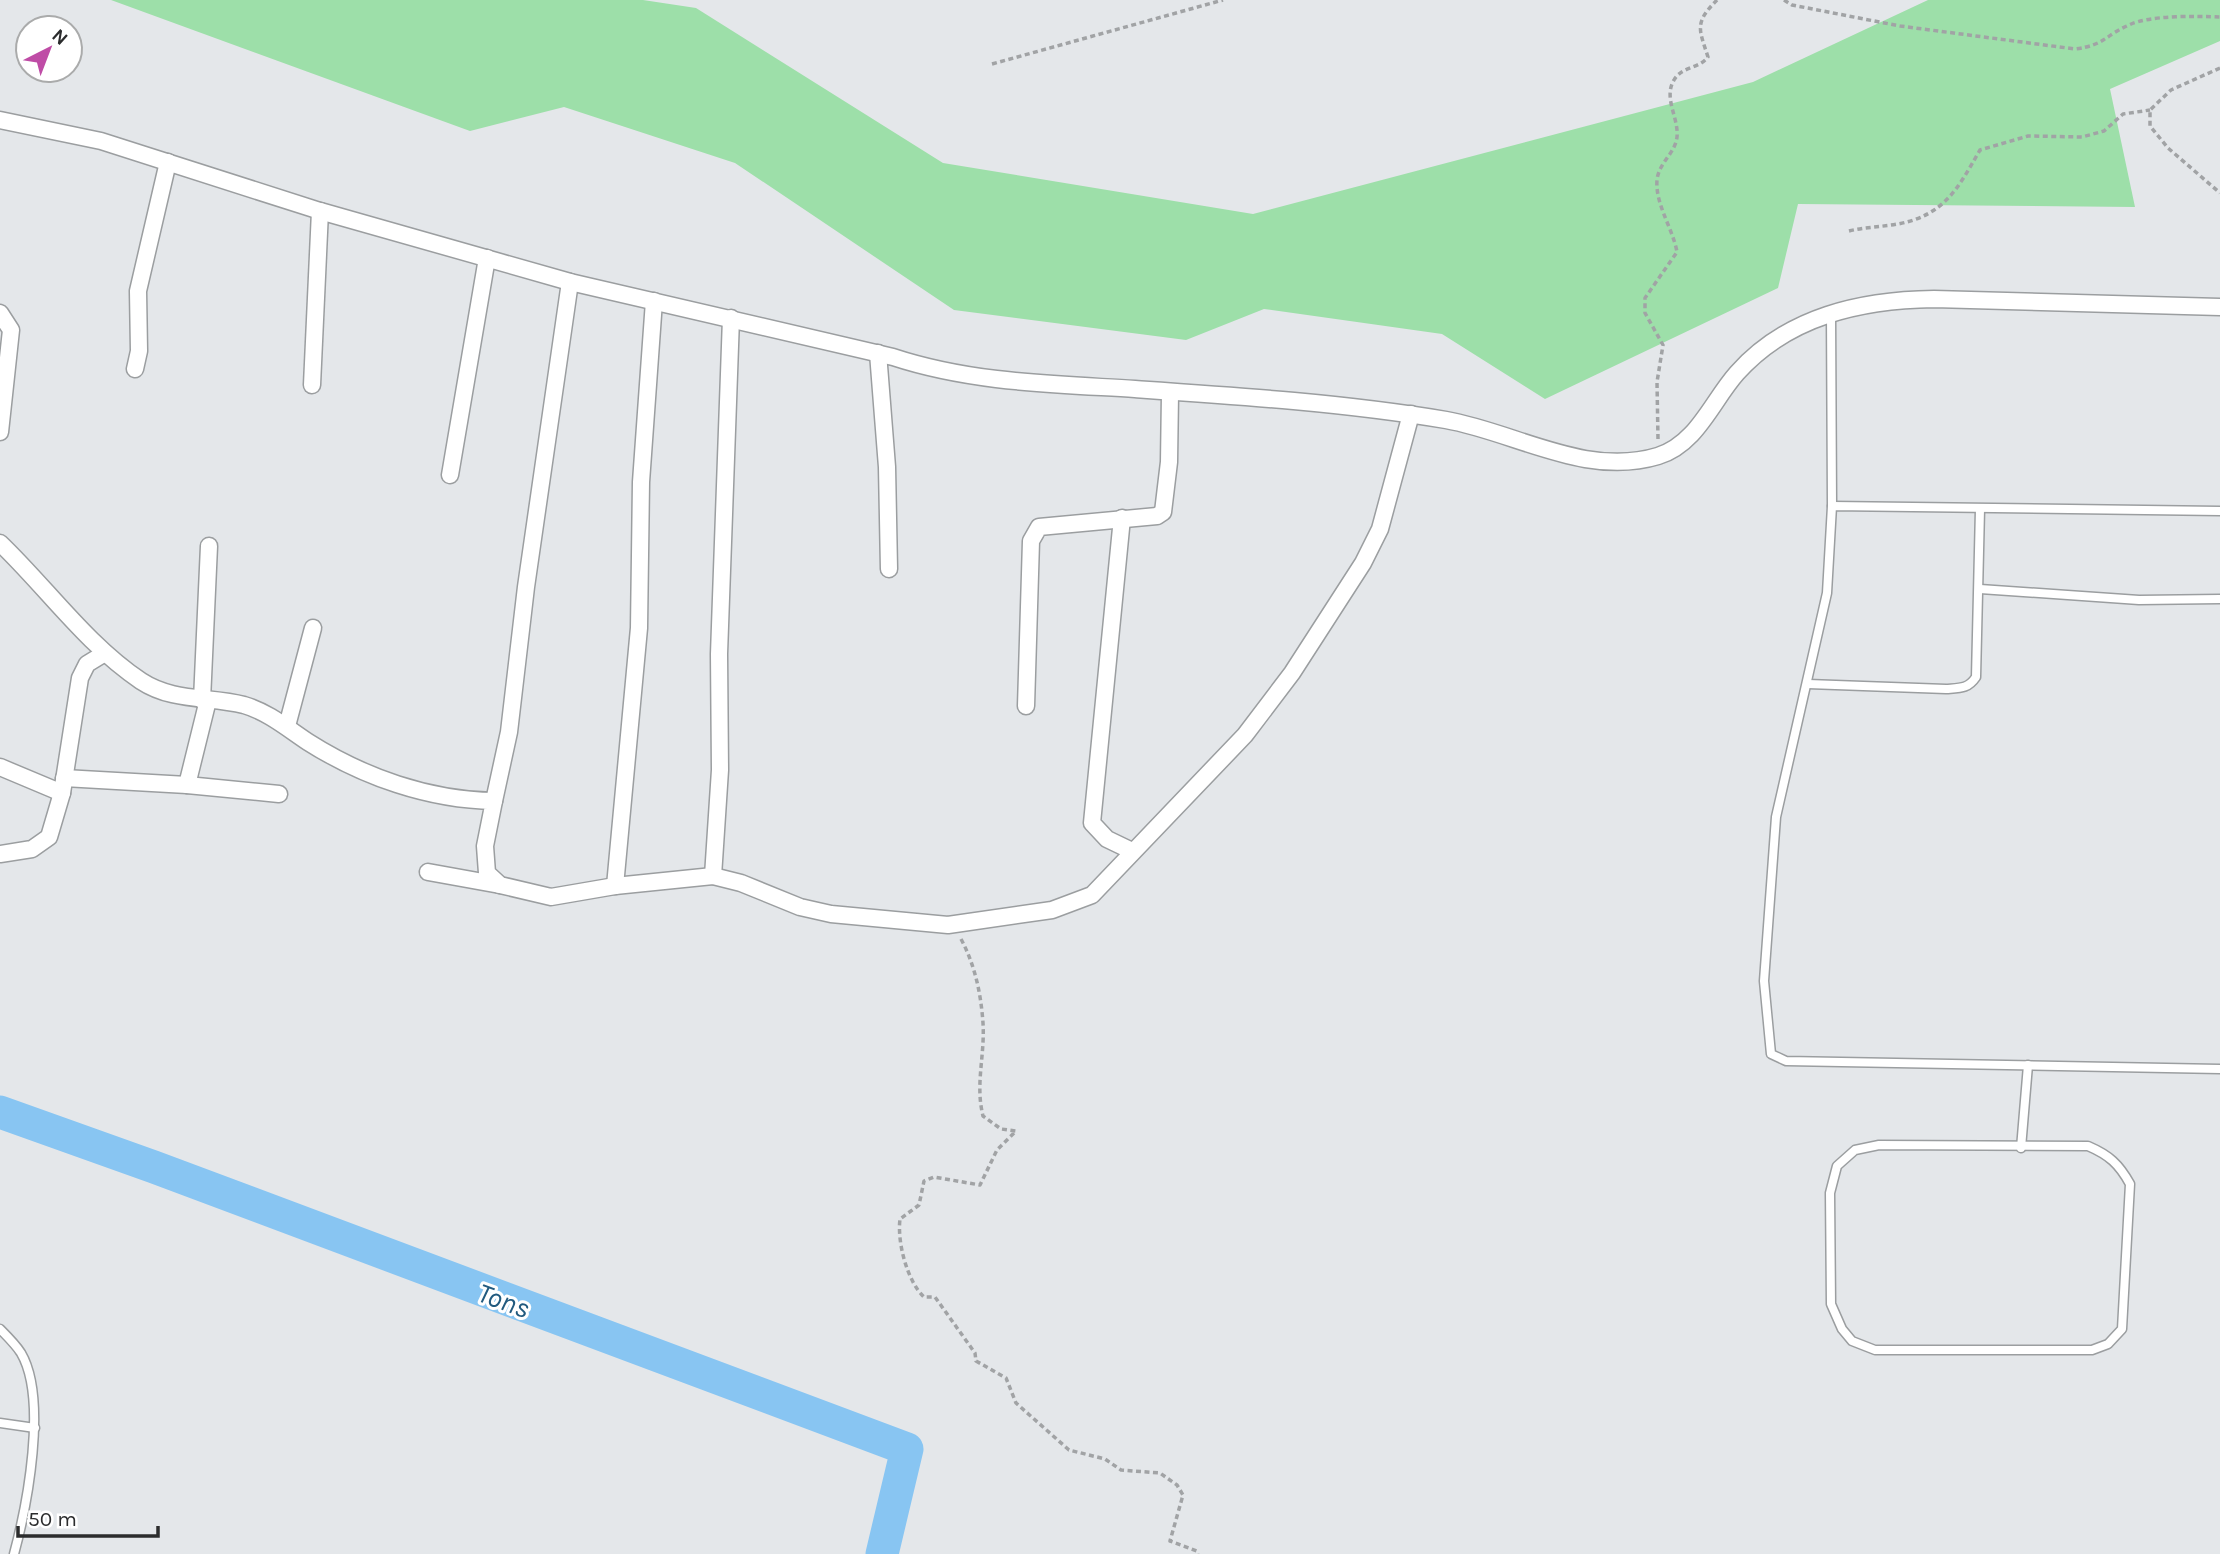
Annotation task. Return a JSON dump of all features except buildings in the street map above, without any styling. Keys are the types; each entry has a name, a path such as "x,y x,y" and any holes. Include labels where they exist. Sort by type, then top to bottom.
{"street":[{"path":"0,120 101,141 320,211 570,282 731,318 772,331 878,353 930,369 1016,382 1411,414 1457,422 1574,458 1631,461 1659,456 1685,442 1737,373 1764,347 1792,327 1831,314 1896,300 1934,299 2220,307"},
{"path":"135,369 139,351 138,291 168,162"},
{"path":"312,385 320,211"},
{"path":"450,475 487,258"},
{"path":"500,885 487,873 485,846 509,732 526,587 570,282"},
{"path":"615,886 639,628 641,482 654,301"},
{"path":"0,313 11,330 0,432"},
{"path":"713,876 720,770 719,654 731,318"},
{"path":"878,353 887,467 889,569"},
{"path":"1026,706 1031,541 1034,532 1039,527 1157,516 1165,507 1170,394"},
{"path":"428,872 551,897 615,886 713,876 821,912 948,925 1052,910 1084,898 1105,884 1132,851 1266,710 1363,563 1391,498 1411,414"},
{"path":"1122,518 1092,823 1107,839 1132,851"},
{"path":"0,543 105,653 143,682 182,698 244,705 287,726 309,743 359,769 423,794 461,801 494,802"},
{"path":"187,785 205,700 209,546"},
{"path":"287,726 313,628"},
{"path":"0,854 32,849 49,837 63,785 80,678 87,664 105,653"},
{"path":"0,767 63,785 187,785 279,794"}],"lane":[{"path":"1831,314 1832,506 1827,593 1776,817 1764,981 1771,1054 1786,1061 2220,1069"},
{"path":"1832,506 2220,511"},
{"path":"1808,684 1965,688 1976,677 1980,509"},
{"path":"1980,589 2139,600 2220,599"},
{"path":"2021,1148 2028,1065"},
{"path":"1879,1145 2021,1148 2088,1146 2107,1154 2121,1168 2130,1184 2131,1214 2122,1329 2108,1344 2092,1350 1875,1350 1852,1341 1842,1329 1831,1304 1830,1193 1837,1166 1855,1150 1879,1145"},
{"path":"0,1329 22,1354 30,1384 35,1428 26,1512 14,1554"},
{"path":"0,1423 35,1428"}],"path":[{"path":"992,64 1223,0"},
{"path":"1659,456 1657,401 1663,345 1645,313 1645,298 1677,252 1657,183 1661,163 1674,146 1677,135 1670,93 1673,82 1679,73 1702,65 1709,57 1701,39 1700,26 1702,17 1717,0"},
{"path":"1784,0 1792,5 1866,21 2075,49 2098,46 2131,24 2180,15 2220,18"},
{"path":"1849,231 1896,224 1930,214 1963,182 1980,150 2028,136 2093,134 2104,131 2123,114 2150,110 2171,90 2220,68"},
{"path":"2150,110 2150,126 2168,148 2220,193"},
{"path":"948,925 967,951 978,984 983,1023 978,1094 983,1116 1001,1129 1016,1131 997,1150 980,1185 934,1177 924,1181 919,1205 900,1219 900,1248 912,1280 924,1297 935,1297 975,1353 976,1361 1006,1378 1016,1403 1056,1441 1069,1450 1105,1459 1121,1470 1160,1473 1177,1485 1183,1495 1170,1541 1197,1551 1198,1554"}],"green space":[{"path":"111,0 643,0 696,8 943,163 1253,214 1753,82 1928,0 2220,0 2220,41 2110,89 2135,207 1798,204 1778,288 1545,399 1442,334 1264,309 1186,340 954,310 735,163 564,107 470,131"}],"waterway":[{"name":"Tons","path":"0,1112 907,1449 882,1554"}]}
